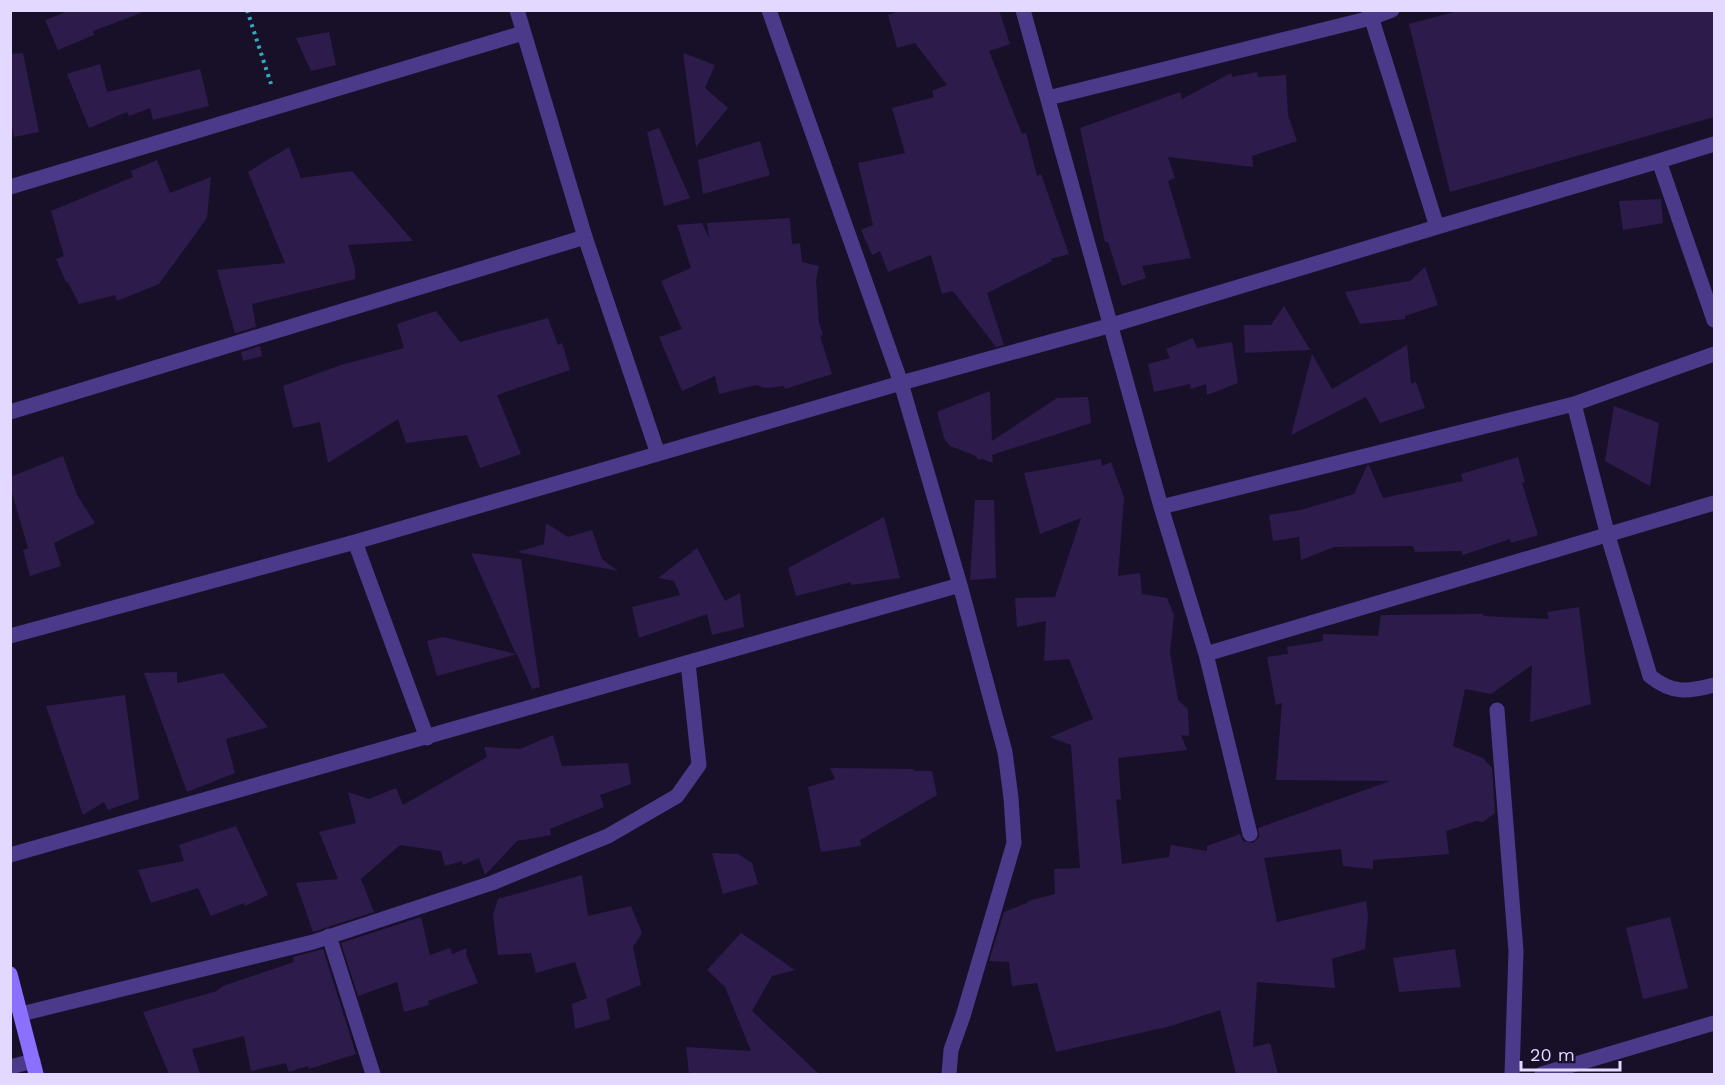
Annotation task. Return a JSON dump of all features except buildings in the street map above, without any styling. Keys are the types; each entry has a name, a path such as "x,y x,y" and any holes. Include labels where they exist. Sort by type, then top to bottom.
{"street":[{"path":"517,10 585,237 658,454"},
{"path":"769,10 901,383 960,585 1005,752 1014,843 951,1050 949,1074"},
{"path":"1023,10 1161,507 1206,654 1250,834"},
{"path":"1048,98 1392,10"},
{"path":"1370,14 1437,227"},
{"path":"10,187 523,33"},
{"path":"10,636 355,542 901,383 1112,325 1714,144"},
{"path":"1659,161 1714,320"},
{"path":"10,412 585,237"},
{"path":"1161,507 1574,404 1714,354"},
{"path":"1574,404 1608,536 1650,676 1664,688 1692,691 1714,685"},
{"path":"1206,654 1714,503"},
{"path":"355,542 427,738"},
{"path":"10,855 960,585"},
{"path":"21,1014 329,936 503,878 608,836 677,796 699,765 688,663"},
{"path":"1497,710 1516,951 1512,1074"},
{"path":"329,936 373,1074"},
{"path":"10,974 35,1068 10,1067"},
{"path":"1542,1074 1714,1023"}],"path":[{"path":"247,10 278,105"}]}
